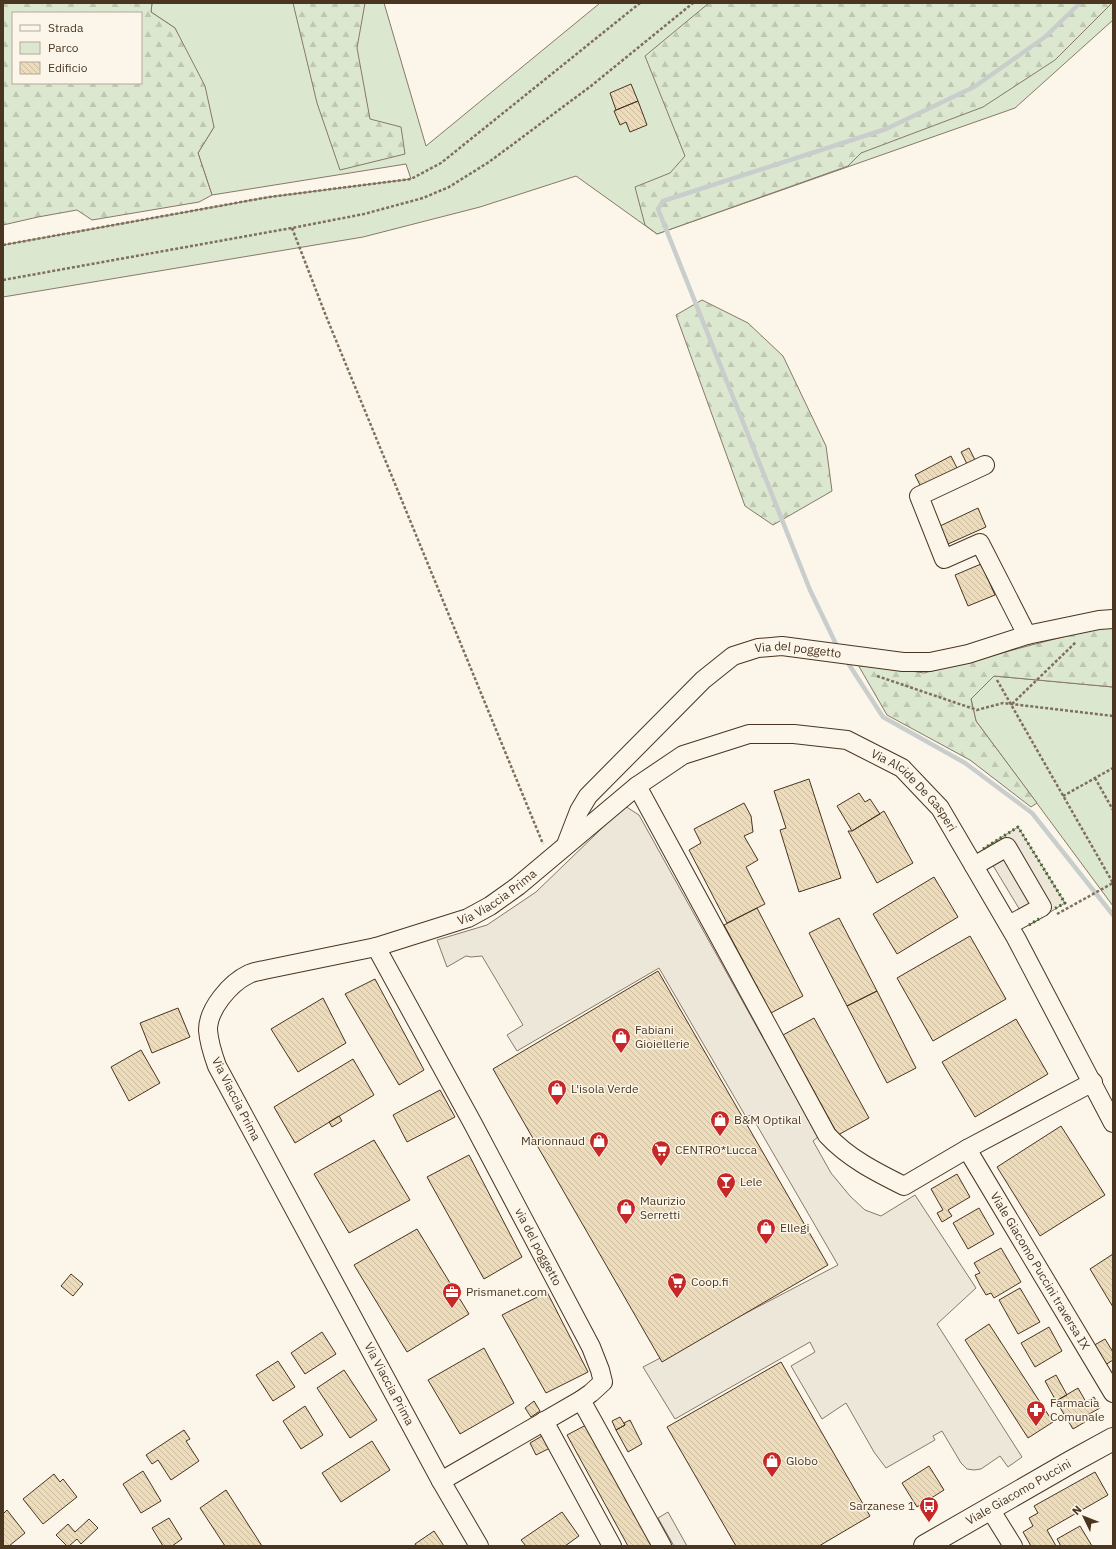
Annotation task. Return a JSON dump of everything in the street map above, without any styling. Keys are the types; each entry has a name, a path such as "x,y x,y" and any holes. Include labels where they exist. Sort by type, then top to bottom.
{"main road":[{"name":"Viale Giacomo Puccini","path":"936,1543 990,1509 1113,1439"}],"street":[{"path":"985,465 919,496 944,559 980,543 1027,635"},
{"name":"Via del poggetto","path":"571,841 579,811 588,796 703,680 733,656 758,648 782,646 903,662 930,662 968,654 1027,635 1099,620 1113,619"},
{"name":"Via Alcide De Gasperi","path":"571,841 636,786 683,755 749,734 794,734 847,740 902,768 940,808 1009,925 1093,1082 1112,1121"},
{"path":"636,786 828,1135 836,1144 868,1168 904,1186 967,1149 1093,1082"},
{"name":"Via Viaccia Prima","path":"479,1546 441,1482 217,1066 211,1048 208,1029 210,1018 224,995 237,982 249,974 376,947 468,918 490,906 518,886 571,841"},
{"path":"974,866 1007,847 1042,907 1009,925"},
{"name":"via del poggetto","path":"376,947 472,1122 591,1347 603,1382 581,1400 441,1482"},
{"name":"Viale Giacomo Puccini traversa IX","path":"967,1149 1113,1394"},
{"path":"581,1400 662,1546"},
{"path":"544,1421 612,1546"},
{"path":"990,1509 1014,1546"}],"path":[{"path":"3,245 269,197 411,179 441,163 640,3"},
{"path":"3,280 292,228 371,212 423,198 449,187 489,162 591,86 693,3"},
{"path":"292,228 326,316 550,859"},
{"path":"1011,704 1076,641"},
{"path":"857,656 873,675 977,710 1003,703 1113,716"},
{"path":"997,680 1113,883 1086,898"},
{"path":"1063,796 1113,768"},
{"path":"1095,778 1113,810"}],"green space":[{"path":"3,3 152,3 151,12 175,28 205,86 214,127 198,153 212,195 199,202 92,220 77,210 3,225"},
{"path":"152,3 384,3 426,146 600,3 1113,3 1113,20 1015,108 657,234 576,176 480,207 363,237 3,297 3,245 269,197 411,179 406,164 212,195 198,153 214,127 175,28 151,12"},
{"path":"293,3 365,3 357,48 370,119 401,127 405,154 340,170 317,103"},
{"path":"709,3 1112,3 1055,60 983,107 861,153 848,166 657,234 645,225 635,187 670,173 685,156 645,56"},
{"path":"702,300 748,323 783,356 826,446 832,491 773,525 745,506 676,315"},
{"path":"1097,628 1113,628 1113,687 994,676 971,699 976,721 1037,803 1031,807 970,760 887,715 857,663 924,673"},
{"path":"994,676 1113,687 1113,906 976,721 971,699"}],"shaded area":[{"path":"625,806 639,815 818,1137 813,1141 831,1173 850,1196 865,1210 881,1216 915,1195 976,1288 937,1324 1022,1457 1008,1467 1000,1456 981,1469 967,1469 961,1463 942,1431 933,1436 935,1440 886,1468 874,1452 846,1403 822,1419 791,1366 815,1352 810,1342 675,1419 643,1367 838,1265 751,1115 746,1117 659,968 517,1051 507,1035 523,1025 482,956 466,956 447,967 437,940 487,925 536,892"},
{"path":"1018,827 1065,903 1029,925 983,849"},
{"path":"668,1512 687,1546 674,1546 658,1518"}],"building":[{"path":"631,84 638,101 616,110 610,93"},
{"path":"638,101 647,125 630,132 626,122 620,125 614,111"},
{"path":"969,448 975,460 967,464 961,452"},
{"path":"951,456 957,468 921,487 915,475"},
{"path":"978,508 986,527 948,544 940,526"},
{"path":"981,564 995,595 968,606 955,575"},
{"path":"809,779 841,878 799,892 780,830 786,828 774,791"},
{"path":"859,793 865,802 870,799 880,814 852,831 837,806"},
{"path":"744,803 751,816 753,832 744,836 758,860 746,867 765,904 727,923 689,850 701,843 694,829"},
{"path":"884,811 913,863 877,883 848,831 852,831"},
{"path":"934,877 958,917 897,954 873,914"},
{"path":"757,908 803,996 771,1013 724,925"},
{"path":"839,918 877,991 847,1006 809,933"},
{"path":"970,936 1006,999 933,1041 897,978"},
{"name":"CENTRO*Lucca","path":"658,971 828,1265 662,1362 493,1069"},
{"path":"375,979 424,1070 399,1085 345,994"},
{"path":"877,991 916,1068 887,1083 847,1006"},
{"path":"323,998 346,1043 298,1072 271,1029"},
{"path":"178,1008 190,1037 152,1053 140,1023"},
{"path":"814,1018 869,1118 838,1135 783,1035"},
{"path":"1016,1019 1048,1074 975,1117 942,1062"},
{"path":"141,1050 160,1083 129,1101 111,1067"},
{"path":"353,1059 374,1095 295,1143 274,1107"},
{"path":"440,1090 455,1117 407,1142 393,1115"},
{"path":"339,1116 342,1121 332,1127 329,1122"},
{"path":"1061,1126 1105,1195 1040,1236 997,1167"},
{"path":"374,1140 410,1200 349,1233 314,1174"},
{"path":"469,1155 522,1257 484,1279 427,1177"},
{"path":"957,1174 970,1197 948,1210 952,1216 942,1222 937,1213 943,1210 931,1189"},
{"path":"979,1208 994,1234 968,1249 953,1223"},
{"path":"417,1229 469,1314 407,1352 354,1265"},
{"path":"1001,1248 1021,1282 994,1298 991,1293 986,1295 980,1285 975,1275 980,1273 974,1263"},
{"path":"1113,1254 1113,1307 1090,1269"},
{"path":"71,1274 83,1284 73,1296 61,1286"},
{"path":"1020,1288 1040,1322 1018,1334 999,1300"},
{"path":"547,1292 588,1372 546,1393 502,1315"},
{"path":"989,1324 1053,1422 1028,1438 965,1340"},
{"path":"1049,1327 1062,1351 1035,1367 1021,1343"},
{"path":"322,1332 336,1354 305,1374 291,1353"},
{"path":"1105,1339 1113,1352 1113,1360 1102,1367 1091,1347"},
{"path":"484,1348 514,1403 460,1434 428,1380"},
{"path":"278,1361 295,1387 273,1401 256,1375"},
{"name":"Globo","path":"781,1362 870,1516 819,1546 736,1546 667,1427"},
{"path":"344,1370 377,1420 350,1438 317,1388"},
{"path":"1056,1375 1067,1395 1056,1401 1045,1381"},
{"path":"1078,1388 1086,1402 1094,1397 1100,1408 1082,1418 1085,1422 1073,1429 1056,1401"},
{"path":"534,1401 540,1411 531,1417 525,1408"},
{"path":"305,1406 323,1435 301,1449 283,1421"},
{"path":"620,1417 625,1425 616,1430 612,1421"},
{"path":"630,1420 642,1444 628,1452 616,1430"},
{"path":"588,1424 655,1546 628,1546 567,1435"},
{"path":"184,1430 190,1439 186,1441 199,1461 171,1480 158,1460 152,1464 146,1455"},
{"path":"547,1433 554,1446 536,1455 530,1443"},
{"path":"372,1441 390,1470 341,1502 322,1473"},
{"path":"929,1466 944,1490 917,1507 902,1483"},
{"path":"143,1471 161,1501 141,1513 123,1484"},
{"path":"1095,1472 1108,1495 1047,1530 1056,1546 1031,1546 1023,1532 1033,1526 1029,1518 1038,1513 1034,1506"},
{"path":"54,1474 60,1482 63,1479 77,1497 43,1524 23,1499"},
{"path":"226,1490 262,1546 225,1546 200,1508"},
{"path":"7,1510 25,1533 9,1546 3,1546 3,1514"},
{"path":"562,1512 579,1536 565,1546 526,1546 521,1540"},
{"path":"169,1518 182,1539 172,1546 163,1546 152,1528"},
{"path":"89,1519 98,1528 81,1544 77,1539 67,1546 56,1535 68,1524 75,1532"},
{"path":"1080,1526 1092,1546 1061,1546 1057,1539"},
{"path":"434,1531 444,1546 416,1546 415,1544"}],"waterway":[{"path":"836,644 810,590 658,209 663,201 886,129 974,87 1045,37 1080,3"},
{"path":"848,663 883,717 965,763 1032,813 1113,915"}],"hedge":[{"path":"983,849 1018,827 1065,903 1054,909"},
{"path":"1029,925 1042,917"}],"place":[{"name":"Fabiani Gioiellerie","path":"621,1054"},
{"name":"L'isola Verde","path":"557,1106"},
{"name":"B&M Optikal","path":"720,1137"},
{"name":"Marionnaud","path":"599,1158"},
{"name":"CENTRO*Lucca","path":"661,1167"},
{"name":"Lele","path":"726,1199"},
{"name":"Maurizio Serretti","path":"626,1225"},
{"name":"Ellegi","path":"766,1245"},
{"name":"Coop.fi","path":"677,1299"},
{"name":"Prismanet.com","path":"452,1309"},
{"name":"Farmacia Comunale","path":"1036,1427"},
{"name":"Globo","path":"772,1478"},
{"name":"Sarzanese 1","path":"929,1523"}]}
